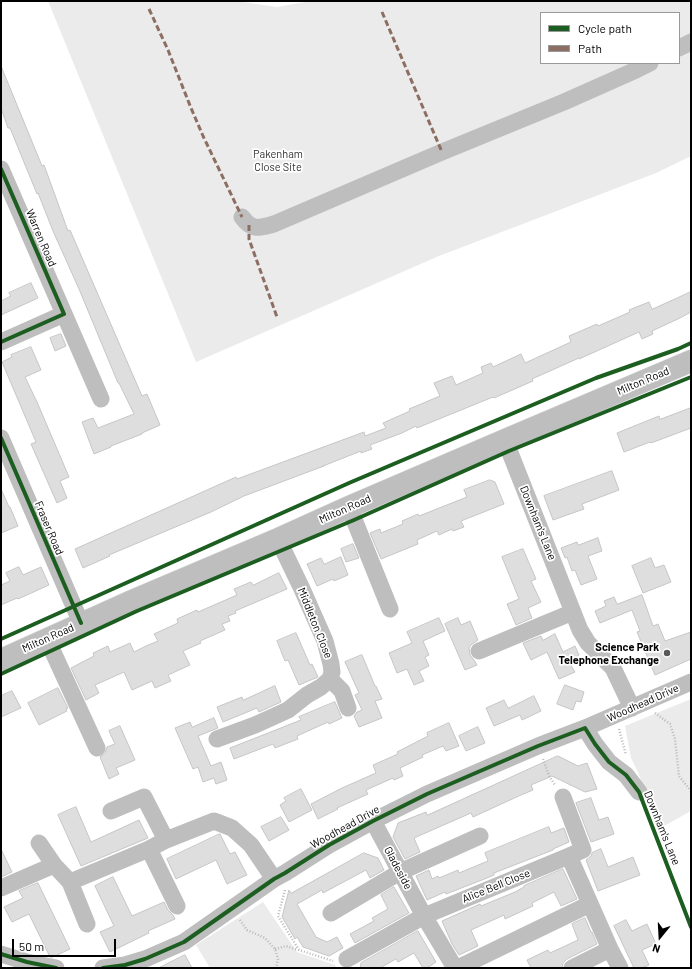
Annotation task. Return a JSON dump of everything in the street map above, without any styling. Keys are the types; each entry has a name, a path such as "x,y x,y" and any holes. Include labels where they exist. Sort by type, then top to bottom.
{"main road":[{"name":"Milton Road","path":"1,660 132,600 278,539 349,507 691,361"}],"street":[{"path":"680,48 691,42"},
{"path":"242,216 249,225 255,228 262,228 274,224 442,152 564,102 648,64"},
{"name":"Warren Road","path":"1,169 100,399"},
{"path":"1,342 64,314"},
{"name":"Fraser Road","path":"1,438 6,462 81,624"},
{"name":"Downham's Lane","path":"505,440 580,630 588,643 613,668 637,706"},
{"path":"349,507 390,609"},
{"name":"Middleton Close","path":"278,539 325,641 332,664 330,680"},
{"path":"479,651 573,612"},
{"path":"47,639 97,748"},
{"path":"217,740 288,710 330,680 342,690 348,708"},
{"name":"Woodhead Drive","path":"103,968 125,965 145,959 184,942 279,876 328,845 427,794 691,682"},
{"name":"Downham's Lane","path":"585,728 609,762 626,775 639,792"},
{"path":"111,811 144,796 166,840"},
{"name":"Alice Bell Close","path":"424,916 584,850 563,797"},
{"path":"70,882 149,849 166,840 214,821 232,828 251,845 279,876"},
{"name":"Gladeside","path":"372,821 424,916 456,968"},
{"path":"331,912 400,872 480,836"},
{"path":"39,842 54,865 70,882 87,924"},
{"path":"149,849 177,906"},
{"path":"569,856 610,950 620,968"},
{"path":"1,888 54,865"},
{"path":"456,968 590,904"},
{"path":"340,960 424,916"},
{"path":"572,968 610,950"},
{"path":"1,954 27,962 56,968"}],"path":[{"path":"637,706 670,724 676,739 679,776 691,791"},
{"path":"538,746 549,776 563,797"},
{"path":"279,876 286,888 278,916 299,950"},
{"path":"231,909 247,930 265,938 275,949 278,959 276,968"},
{"path":"275,949 286,946 340,960"}],"green space":[{"name":"Pakenham Close Site","path":"48,1 236,1 277,7 311,1 691,1 691,156 656,173 439,256 196,362"},
{"path":"691,699 691,811 657,830 638,772 631,758 625,726"},
{"path":"263,902 297,952 335,965 336,968 210,968 196,945"}],"building":[{"path":"1,66 42,166 44,165 68,231 70,230 142,396 147,394 160,425 94,454 82,422 93,418 98,428 134,414 118,383 10,128 8,128 1,108"},
{"path":"31,283 38,298 1,315 1,301 11,296 9,293"},
{"path":"691,292 691,312 652,331 653,334 642,339 639,332 532,379 533,381 494,398 493,397 417,428 416,426 370,445 372,449 361,453 361,451 244,496 211,512 109,555 110,556 83,568 75,549 236,477 237,479 364,432 365,436 386,428 383,423 410,411 409,409 440,396 434,383 452,376 456,385 483,373 481,367 491,363 493,367 521,354 525,363 571,342 569,336 597,324 598,326 630,312 629,310 649,302 652,309"},
{"path":"61,334 66,346 55,351 50,338"},
{"path":"31,347 41,370 25,377 69,477 60,481 67,498 57,503 31,444 36,442 2,362 12,357 11,355"},
{"path":"691,408 691,428 624,452 617,433 659,416 660,419"},
{"path":"612,471 619,490 582,504 584,509 553,520 544,496"},
{"path":"490,480 495,482 504,504 461,521 464,527 453,531 452,529 439,535 437,531 417,540 418,544 381,559 370,533 380,529 381,533 403,524 402,521 418,514 419,516 467,497 464,490"},
{"path":"1,489 18,526 1,533"},
{"path":"598,538 602,551 588,556 597,579 581,585 575,570 572,571 567,557 565,558 561,548 577,542 578,545"},
{"path":"353,544 359,558 346,562 341,549"},
{"path":"523,549 536,579 531,581 541,602 528,608 532,618 516,625 507,604 519,599 502,557"},
{"path":"341,557 348,575 334,581 333,579 317,586 307,564 321,558 324,564"},
{"path":"651,558 655,568 664,565 671,582 643,593 632,566"},
{"path":"19,567 23,575 41,567 49,585 1,605 1,585 10,581 6,573"},
{"path":"279,573 287,589 235,611 236,613 228,616 230,621 222,624 225,630 200,641 201,643 183,651 190,665 168,675 171,681 155,688 152,681 132,690 124,672 95,685 99,693 86,700 71,668 94,656 93,653 108,646 110,652 130,643 134,652 158,641 154,634 178,623 177,619 197,610 198,612 237,595 234,589 251,582 253,585"},
{"path":"642,595 653,626 658,624 665,641 691,632 691,659 655,675 637,632 640,631 632,610 600,623 595,611 606,606 604,601 614,597 617,604"},
{"path":"439,618 445,631 423,641 429,655 425,657 429,666 419,671 424,681 414,685 407,669 397,673 389,653 412,643 407,632"},
{"path":"458,618 461,625 470,621 478,640 469,648 470,655 477,665 465,670 445,624"},
{"path":"296,633 310,665 312,664 318,677 299,685 288,660 285,661 277,641"},
{"path":"555,634 563,652 575,646 579,655 569,662 575,672 559,679 547,652 531,660 523,643 541,636 543,640"},
{"path":"362,655 382,699 375,701 382,718 359,727 354,716 357,712 362,710 355,695 359,693 345,662"},
{"path":"565,685 584,692 581,702 576,701 573,710 557,704"},
{"path":"275,686 281,702 259,712 257,708 223,722 217,707 242,697 243,700"},
{"path":"58,688 68,708 66,709 67,711 39,725 28,703"},
{"path":"12,691 21,708 1,717 1,696"},
{"path":"534,696 541,711 522,720 520,715 494,726 486,708 504,700 508,708"},
{"path":"335,702 342,718 329,724 328,722 297,736 298,739 275,748 273,744 234,759 230,748 301,720 299,717"},
{"path":"214,718 218,728 198,736 211,766 221,762 227,780 216,784 214,778 203,782 198,767 193,769 175,728 190,722 192,727"},
{"path":"449,723 459,746 446,751 443,746 422,755 423,757 400,768 403,776 394,780 393,778 366,790 368,794 337,808 338,809 318,819 311,804 376,773 373,765 398,754 397,752 428,736 427,733"},
{"path":"120,726 135,760 116,768 119,774 109,779 100,757 105,753 107,747 115,744 109,731"},
{"path":"478,727 485,743 466,751 459,736"},
{"path":"558,756 578,766 587,763 597,789 585,792 552,776 531,785 533,790 473,817 471,813 414,838 420,852 405,859 393,837 398,823 426,812 427,815"},
{"path":"301,789 312,810 289,822 280,805 286,801 284,798"},
{"path":"591,798 599,820 608,817 614,834 591,842 576,803"},
{"path":"76,807 91,842 139,820 148,838 81,866 58,815"},
{"path":"281,817 289,830 269,841 261,827"},
{"path":"549,827 551,833 564,828 569,842 553,850 494,873 494,875 487,878 446,894 445,892 427,900 416,876 429,870 432,879 438,876 439,878 458,870 459,873 488,861 485,853"},
{"path":"220,834 230,854 235,852 247,875 227,884 216,860 176,879 167,859"},
{"path":"1,849 12,872 1,877"},
{"path":"601,849 608,867 633,857 640,875 598,891 586,860 592,853"},
{"path":"364,853 378,858 384,870 370,878 366,870 323,893 322,890 297,904 316,937 327,942 337,937 343,948 329,956 303,947 297,937 295,939 282,917 289,890 291,893"},
{"path":"563,869 577,899 561,906 554,892 532,903 533,906 505,919 504,915 471,930 478,946 459,955 452,944 442,921 480,904 481,906 515,892 524,886"},
{"path":"113,877 132,916 164,902 175,919 148,931 149,933 110,952 100,932 114,926 95,886"},
{"path":"38,883 70,949 53,957 50,957 29,914 12,922 4,907 23,898 19,891"},
{"path":"394,887 409,913 355,943 350,934 374,921 372,918 388,909 381,895"},
{"path":"585,918 597,944 567,959 563,963 562,968 531,968 527,960 548,950 550,953 578,940 572,924"},
{"path":"626,920 632,931 647,924 656,944 642,950 649,965 642,968 634,968 614,926"},
{"path":"418,931 436,962 427,968 423,968 414,953 398,962 396,959 380,968 360,968 361,963"},
{"path":"185,955 192,968 159,968"}],"marked path":[{"path":"149,9 168,50 203,136 242,217"},
{"path":"382,12 442,152"},
{"path":"249,225 249,239 277,317"}],"cycle path":[{"path":"1,169 64,314 1,342"},
{"path":"1,639 349,483 596,378 691,343"},
{"path":"1,674 137,611 354,520 509,451 691,377"},
{"path":"1,438 81,623"},
{"path":"103,968 125,965 145,959 184,942 274,879 329,845 373,821 427,794 538,746 585,728 609,762 626,775 639,792 691,927"},
{"path":"1,954 27,962 56,968"}],"place":[{"name":"Science Park Telephone Exchange","path":"667,653"}]}
